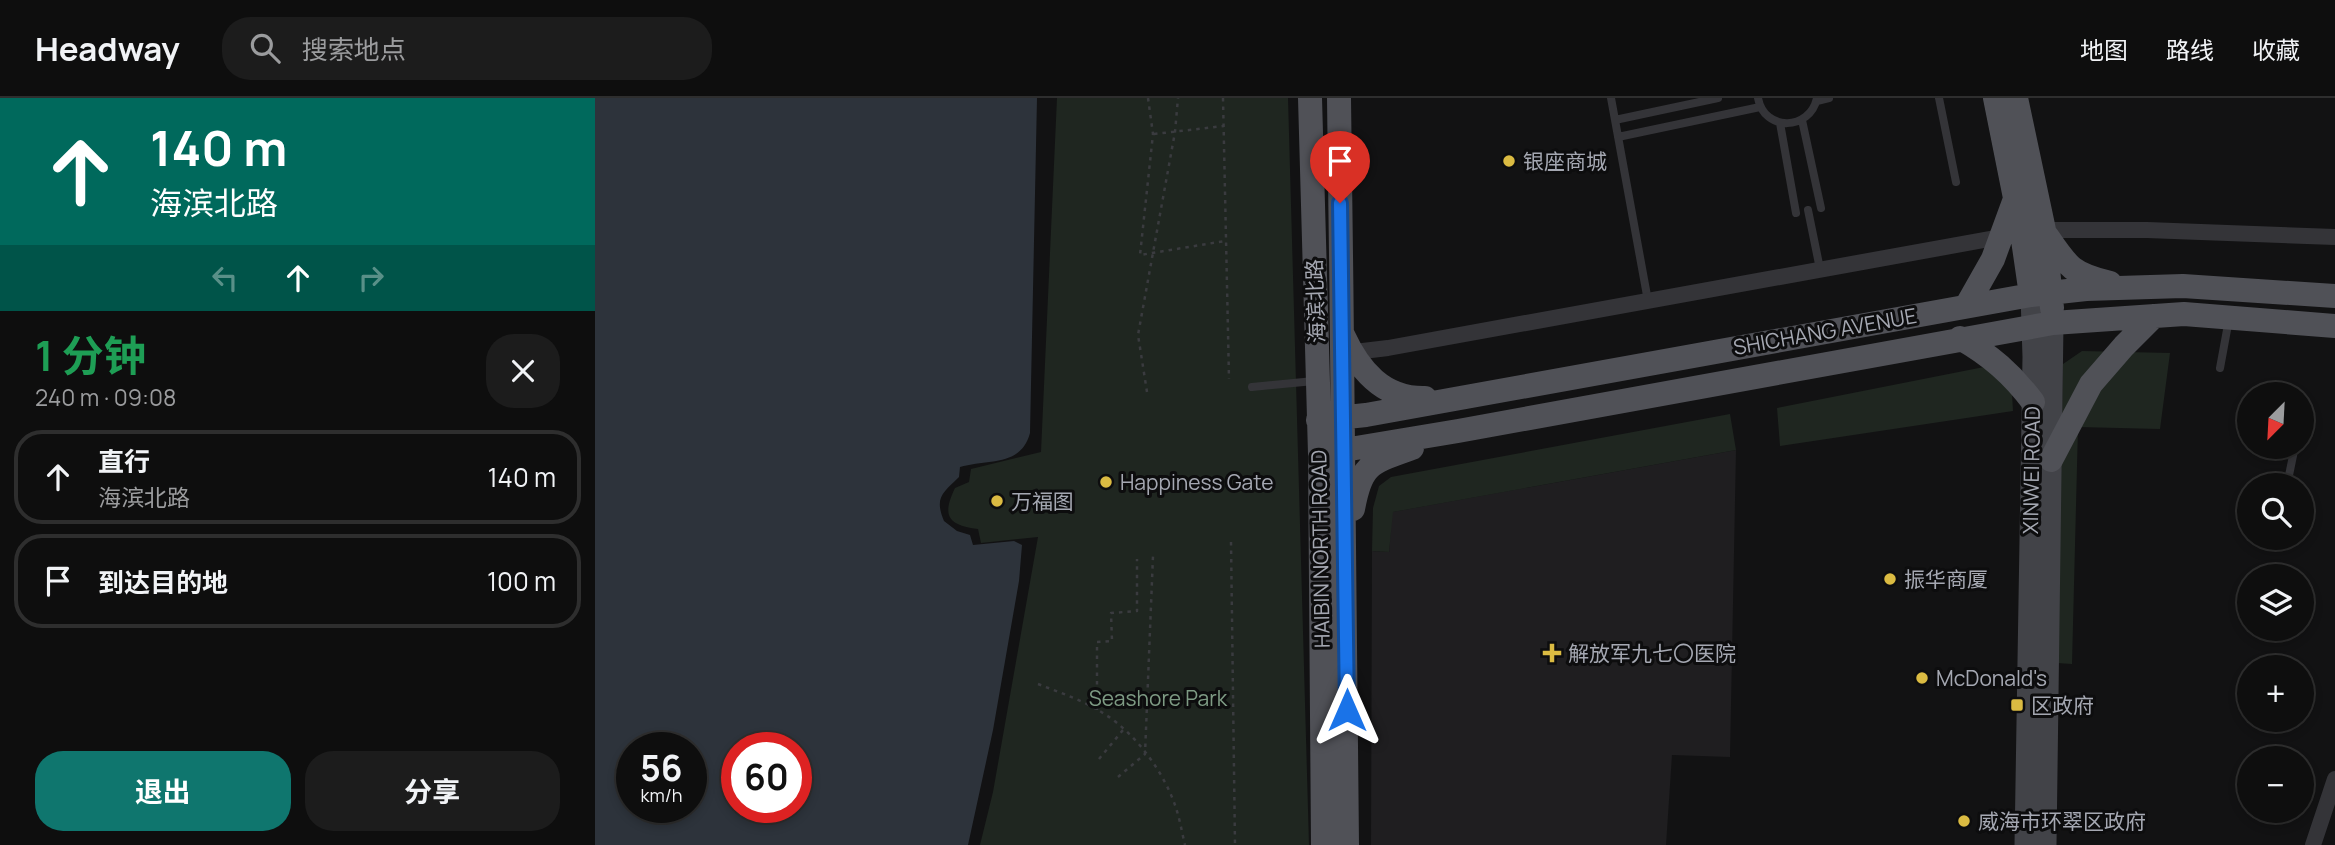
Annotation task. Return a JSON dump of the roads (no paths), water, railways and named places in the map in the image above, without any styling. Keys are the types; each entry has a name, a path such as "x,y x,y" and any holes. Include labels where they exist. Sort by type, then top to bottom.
{"main road":[{"name":"海滨北路","path":"1310,98 1317,381 1330,419"},
{"name":"海滨北路","path":"1330,419 1344,346 1339,98"},
{"name":"XINWEI ROAD","path":"1995,98 2022,233 2041,293 2051,460 2046,845"},
{"name":"XINWEI ROAD","path":"2016,98 2022,233"},
{"path":"1967,305 1985,275 2022,233 2083,275 2131,288"},
{"name":"SHICHANG AVENUE","path":"1330,419 2041,293 2183,286 2335,296"},
{"name":"SHICHANG AVENUE","path":"1320,454 1458,432 2042,324 2184,314 2335,326"},
{"path":"2051,460 2091,384 2154,316"},
{"name":"XINWEI ROAD","path":"2025,845 2033,402 2042,324"},
{"path":"1960,338 2000,364 2033,402"},
{"path":"1344,346 1388,392 1417,398 1460,397"},
{"name":"HAIBIN NORTH ROAD","path":"1330,419 1344,450 1347,845"},
{"name":"HAIBIN NORTH ROAD","path":"1322,845 1320,454 1330,419"},
{"path":"1346,548 1358,482 1368,468 1386,457 1458,432"}],"street":[{"path":"1344,346 1648,301 2022,233 2147,230 2335,237"},
{"path":"2313,845 2335,779"}],"lane":[{"path":"1611,98 1648,301"},
{"path":"1615,120 1718,98"},
{"path":"1618,137 1759,102 1770,119 1790,124 1802,120 1813,110 1817,99 1829,98"},
{"path":"1939,98 1956,181"},
{"path":"1802,120 1821,208"},
{"path":"1780,123 1796,213"},
{"path":"1808,211 1820,270"},
{"path":"2220,368 2229,318"},
{"path":"1252,387 1317,381"}],"place":[{"name":"银座商城","path":"1509,161"},
{"name":"Happiness Gate","path":"1106,482"},
{"name":"万福图","path":"997,501"},
{"name":"振华商厦","path":"1890,579"},
{"name":"解放军九七〇医院","path":"1552,653"},
{"name":"McDonald's","path":"1922,678"},
{"name":"区政府","path":"2017,705"},
{"name":"威海市环翠区政府","path":"1964,821"}],"park label":[{"name":"Seashore Park","path":"1158,698"}]}
